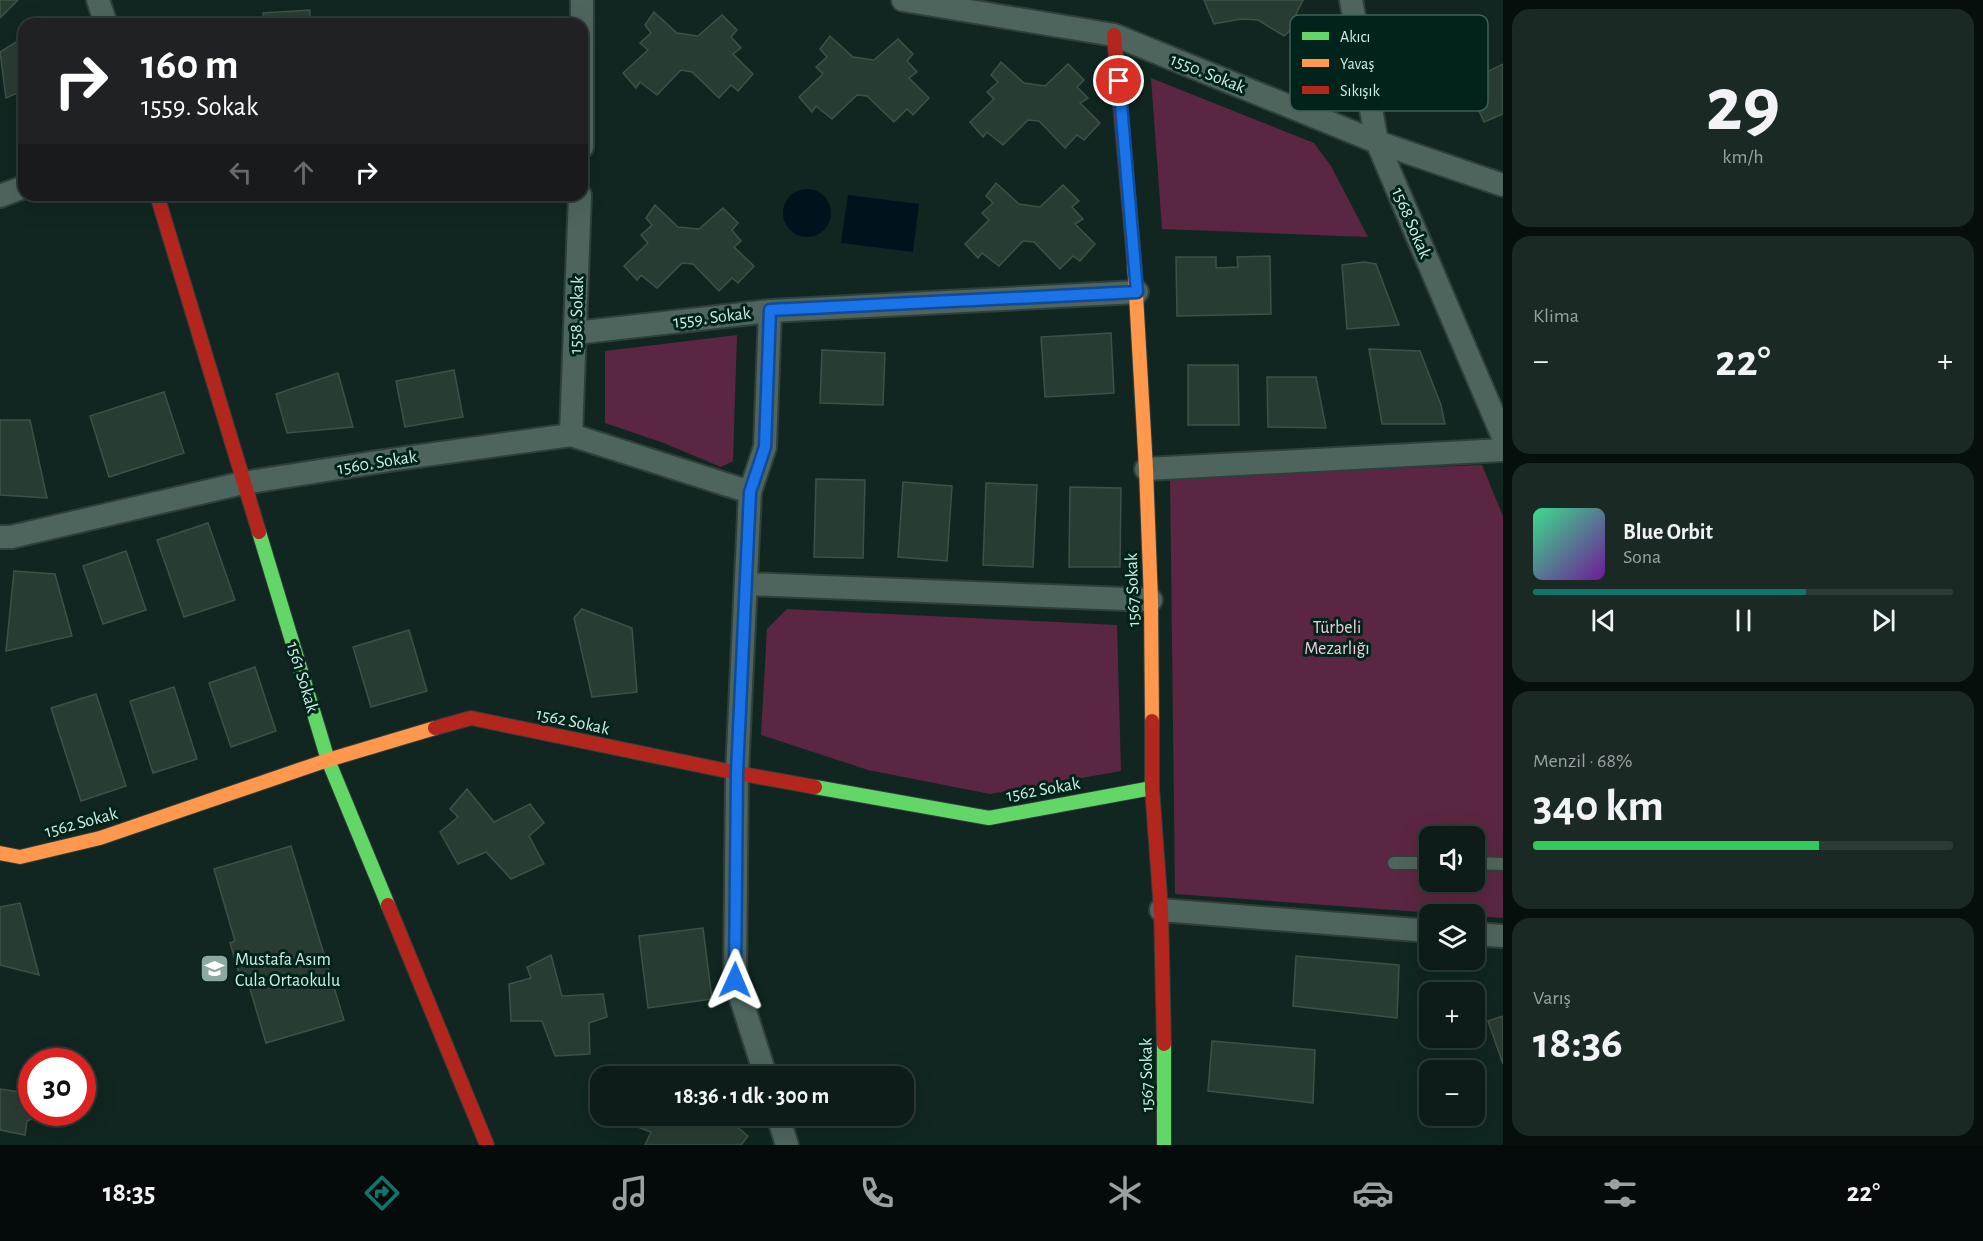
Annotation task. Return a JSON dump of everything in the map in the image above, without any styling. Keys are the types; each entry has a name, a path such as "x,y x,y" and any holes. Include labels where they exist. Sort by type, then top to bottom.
{"street":[{"path":"98,0 104,18"},
{"path":"582,0 582,18"},
{"name":"1550. Sokak","path":"903,0 1114,34 1290,106"},
{"name":"1568 Sokak","path":"1351,0 1354,15"},
{"name":"1567 Sokak","path":"1114,34 1137,292 1146,469 1151,600 1152,788 1161,910 1164,1145"},
{"name":"1550. Sokak","path":"1302,111 1377,142 1503,185"},
{"name":"1568 Sokak","path":"1371,111 1377,142 1503,437"},
{"path":"0,196 18,190"},
{"name":"1561 Sokak","path":"159,201 328,760 487,1145"},
{"name":"1558. Sokak","path":"572,435 580,201"},
{"name":"1559. Sokak","path":"575,333 770,310 1137,292"},
{"path":"762,1066 735,980 737,773 750,492 765,447 770,310"},
{"name":"1560. Sokak","path":"0,537 12,537 243,483 572,435 750,492"},
{"path":"1146,469 1503,450"},
{"path":"747,584 1151,600"},
{"name":"1562 Sokak","path":"0,853 20,857 100,838 328,760 471,718 737,773 988,818 1152,788"},
{"path":"1161,910 1419,929"},
{"path":"1485,935 1503,936"},
{"path":"781,1126 787,1145"}],"lane":[{"path":"1394,863 1419,863"},
{"path":"1485,863 1503,864"}],"green space":[{"path":"1151,78 1314,143 1331,166 1368,237 1162,229"},
{"path":"737,335 733,461 721,467 661,442 605,423 605,351"},
{"name":"Türbeli Mezarlığı","path":"1482,465 1503,516 1503,918 1485,917 1485,904 1419,904 1419,912 1175,894 1170,477"},
{"path":"787,609 1117,625 1121,771 990,794 868,770 761,735 767,629"}],"water":[{"path":"802,189 812,189 827,199 831,213 830,222 821,233 812,237 802,237 787,227 783,218 783,208 793,193"},
{"path":"848,195 919,204 913,252 841,243"}],"building":[{"path":"0,0 18,0 0,18"},
{"path":"1204,0 1303,0 1297,15 1290,15 1290,30 1284,36 1258,20 1241,19 1214,24"},
{"path":"310,10 310,18 263,18 263,13"},
{"path":"654,12 677,33 698,36 722,15 737,30 731,37 741,48 733,54 753,74 738,91 731,85 719,98 692,72 681,70 657,95 640,82 636,88 623,73 648,50 640,43 651,33 645,25"},
{"path":"830,36 853,57 874,60 898,39 913,54 907,61 917,72 909,78 929,98 913,115 907,109 894,122 867,96 857,95 832,119 816,106 812,112 799,97 823,74 816,67 827,57 820,49"},
{"path":"18,41 18,93 6,98 0,52"},
{"path":"1001,62 1024,83 1045,86 1068,64 1084,80 1077,87 1088,98 1080,103 1100,123 1084,140 1077,135 1065,148 1039,121 1028,120 1003,145 987,132 983,137 970,122 994,99 987,92 998,82 991,75"},
{"path":"1503,64 1503,114 1484,122 1479,111 1488,111 1488,71"},
{"path":"996,183 1019,204 1040,207 1063,185 1079,201 1072,207 1083,219 1075,224 1095,244 1080,261 1073,256 1060,269 1034,242 1023,241 999,266 982,253 978,258 965,244 989,220 982,213 993,203 986,196"},
{"path":"655,205 678,227 699,229 723,208 738,223 732,230 741,241 734,247 754,266 738,283 732,278 719,291 693,264 682,263 657,288 641,275 637,280 624,266 648,243 641,235 652,225 646,218"},
{"path":"1270,256 1271,314 1177,316 1176,257 1216,257 1216,268 1238,267 1237,257"},
{"path":"1364,262 1376,264 1399,325 1347,329 1342,265"},
{"path":"1111,333 1114,393 1045,397 1041,337"},
{"path":"1369,349 1420,351 1441,405 1445,424 1382,424"},
{"path":"822,350 885,353 883,405 820,403"},
{"path":"1188,365 1238,365 1239,425 1188,425"},
{"path":"454,370 463,417 405,427 396,381"},
{"path":"338,373 353,427 287,433 276,394"},
{"path":"1267,377 1316,377 1326,428 1268,427"},
{"path":"164,392 184,453 109,477 90,416"},
{"path":"0,420 30,420 47,498 0,495"},
{"path":"816,479 865,480 863,558 814,557"},
{"path":"903,482 952,486 947,561 898,557"},
{"path":"986,483 1037,485 1033,567 983,565"},
{"path":"1070,487 1121,488 1120,567 1069,567"},
{"path":"208,523 235,600 184,617 157,540"},
{"path":"126,551 146,610 103,624 83,566"},
{"path":"14,571 55,574 72,636 6,651"},
{"path":"582,609 632,628 637,692 592,697 574,618"},
{"path":"409,630 427,691 371,707 353,647"},
{"path":"255,667 276,731 231,747 209,683"},
{"path":"174,687 197,759 153,773 130,701"},
{"path":"96,694 126,786 81,801 51,708"},
{"path":"467,789 494,822 530,804 544,823 529,836 544,864 511,879 486,852 458,864 440,832 458,817 450,809"},
{"path":"291,846 344,1020 266,1043 245,972 239,973 230,943 235,941 214,869"},
{"path":"20,903 39,975 0,965 0,907"},
{"path":"703,928 712,999 648,1008 639,936"},
{"path":"551,955 562,996 603,994 607,1017 589,1023 590,1054 555,1056 542,1021 511,1021 509,984 531,978 527,967"},
{"path":"1296,956 1399,965 1397,1018 1293,1006"},
{"path":"1503,1016 1503,1064 1488,1021"},
{"path":"1212,1041 1315,1050 1313,1103 1208,1091"},
{"path":"0,1089 18,1092 18,1126 26,1126 25,1135 0,1130"},
{"path":"640,1126 736,1126 748,1136 741,1145 645,1145 651,1132 640,1128"}],"traffic: fast":[{"path":"259,532 328,760 388,905"},
{"path":"815,787 989,818 1152,788"},
{"path":"1164,1044 1164,1145"}],"traffic: slow":[{"path":"1134,260 1146,469 1151,600 1152,721"},
{"path":"0,853 20,857 100,838 328,760 435,728"}],"traffic: jam":[{"path":"1114,35 1134,260"},
{"path":"159,201 259,532"},
{"path":"435,728 471,718 815,787"},
{"path":"1152,721 1152,788 1161,910 1164,1044"},
{"path":"388,905 487,1145"}],"place":[{"name":"Mustafa Asım Cula Ortaokulu","path":"214,969"}],"route":[{"path":"735,980 737,773 750,492 765,447 770,310 1137,292 1119,81"}]}
